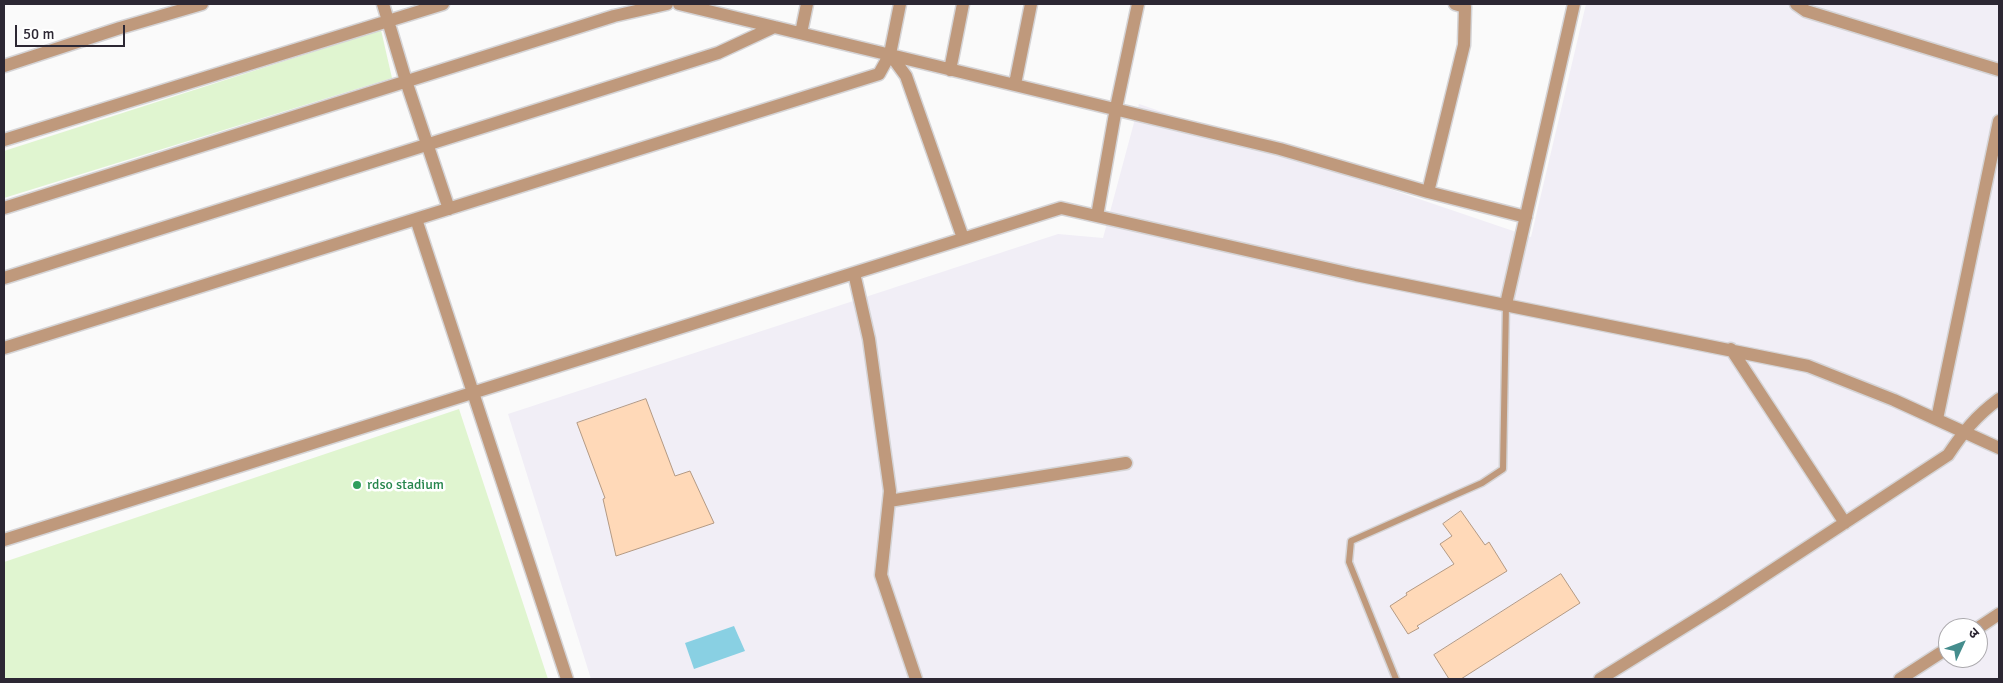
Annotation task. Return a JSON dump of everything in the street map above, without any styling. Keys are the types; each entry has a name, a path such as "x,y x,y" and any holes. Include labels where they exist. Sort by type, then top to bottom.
{"street":[{"path":"4,66 120,28 202,4"},
{"path":"382,4 449,209"},
{"path":"4,140 443,4"},
{"path":"4,208 406,81 612,10 667,4"},
{"path":"680,4 1280,149 1428,192 1526,217"},
{"path":"801,33 807,4"},
{"path":"4,348 880,74 890,54 900,4"},
{"path":"950,70 963,4"},
{"path":"1015,84 1031,4"},
{"path":"1097,216 1116,108 1138,4"},
{"path":"1428,192 1464,45 1465,7 1455,4"},
{"path":"1506,304 1574,4"},
{"path":"1796,4 1806,11 1999,70"},
{"path":"4,278 718,53 774,27"},
{"path":"890,54 906,76 963,238"},
{"path":"1937,419 1999,121"},
{"path":"4,540 474,394 1061,208 1356,274 1808,366 1894,400 1999,448"},
{"path":"416,219 567,679"},
{"path":"854,273 869,340 890,491 881,574 916,679"},
{"path":"1731,350 1845,523"},
{"path":"1600,679 1721,604 1948,455 1980,413 1999,399"},
{"path":"889,501 1126,463"},
{"path":"1988,621 1999,614"},
{"path":"1900,679 1938,654"}],"lane":[{"path":"1396,679 1349,562 1351,541 1482,483 1502,469 1506,304"}],"shaded area":[{"path":"1586,4 1999,4 1999,679 591,679 508,414 1058,234 1103,238 1139,104 1531,237"}],"green space":[{"path":"381,30 392,78 4,198 4,151"},
{"name":"rdso stadium","path":"459,409 548,679 4,679 4,562"}],"water":[{"path":"734,626 745,651 694,669 685,643"}],"building":[{"path":"646,399 675,476 690,471 714,523 616,556 603,499 605,498 577,423"},
{"path":"1461,511 1485,545 1489,542 1507,571 1417,626 1419,628 1408,634 1390,606 1407,595 1406,593 1454,564 1440,544 1452,536 1443,524"},
{"path":"1561,574 1580,603 1461,679 1449,679 1434,655"}],"place":[{"name":"rdso stadium","path":"357,485"}]}
